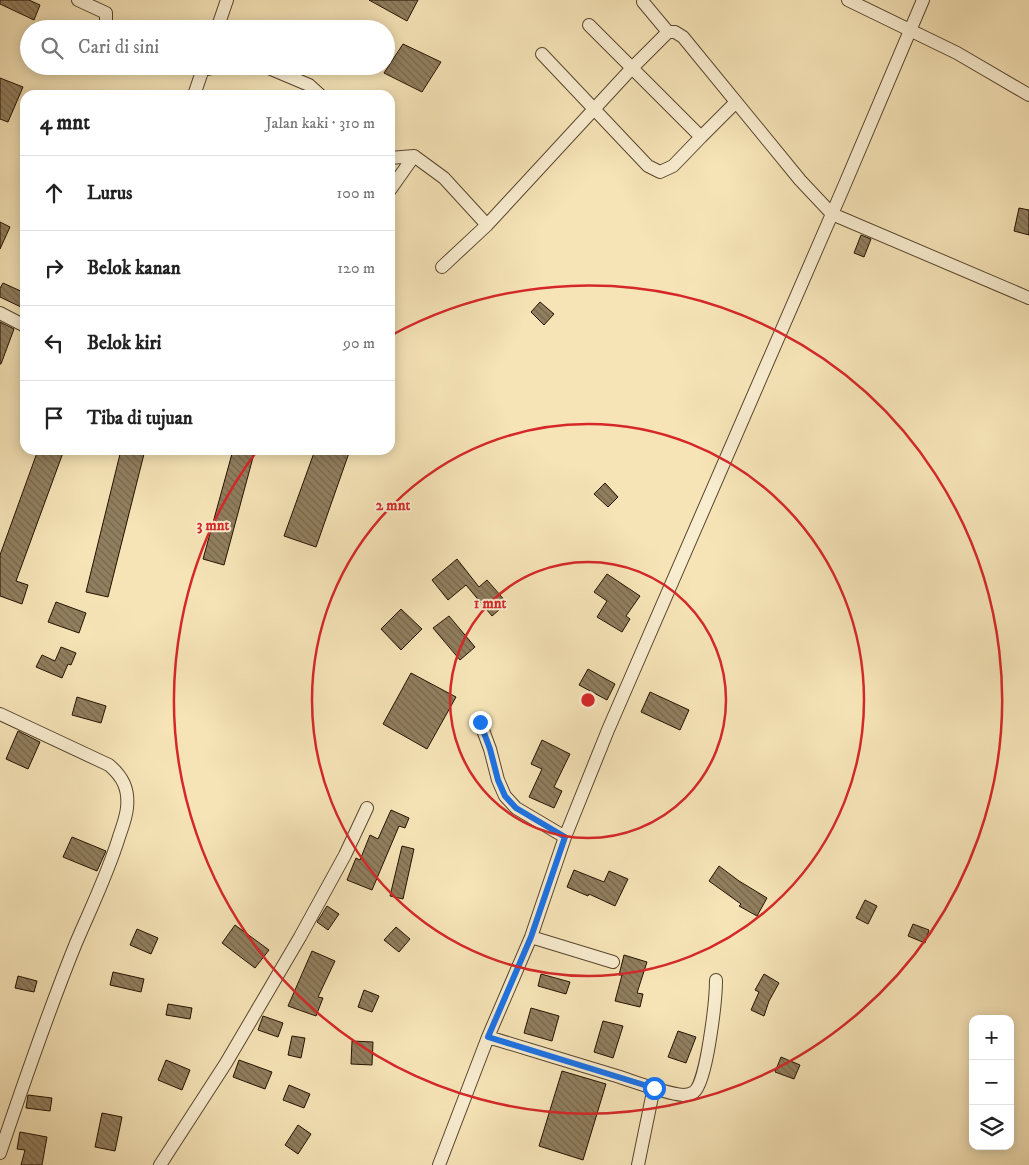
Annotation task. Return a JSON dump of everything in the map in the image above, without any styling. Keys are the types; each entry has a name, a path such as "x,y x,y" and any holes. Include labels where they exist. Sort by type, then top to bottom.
{"street":[{"path":"78,0 106,13 106,20"},
{"path":"220,20 227,0"},
{"path":"848,0 958,53 1029,95"},
{"path":"439,1165 488,1037 531,937 565,837 608,730 923,0"},
{"path":"643,2 668,32"},
{"path":"589,25 701,137"},
{"path":"442,267 487,225 632,68 668,32 675,32 683,37 800,180 832,214 1029,298"},
{"path":"542,54 648,166 660,172 673,166 736,102"},
{"path":"196,90 201,75"},
{"path":"285,75 309,85 314,90"},
{"path":"395,158 414,156 444,178 487,225"},
{"path":"395,183 414,156"},
{"path":"0,313 20,323"},
{"path":"0,714 109,765 125,783 128,800 124,823 114,855 48,1016 0,1153"},
{"path":"480,722 490,749 498,780 505,796 516,808 565,837"},
{"path":"160,1165 226,1064 300,937 345,855 367,808"},
{"path":"531,937 613,962"},
{"path":"488,1037 654,1088 682,1095 688,1094 694,1092 700,1085 712,1028 716,980"},
{"path":"638,1165 654,1088"}],"building":[{"path":"0,0 29,0 40,5 34,20 0,4"},
{"path":"369,0 418,0 407,21"},
{"path":"403,44 441,62 422,92 388,75 395,75 395,56"},
{"path":"0,78 23,87 20,90 8,122 0,119"},
{"path":"1019,208 1029,210 1029,235 1014,231"},
{"path":"0,222 10,227 0,249"},
{"path":"861,235 871,239 864,257 854,253"},
{"path":"3,283 20,291 20,307 0,297 0,288"},
{"path":"540,302 554,314 544,325 531,312"},
{"path":"0,322 14,329 1,364 0,364"},
{"path":"36,455 62,455 16,581 28,585 22,604 0,596 0,555"},
{"path":"120,455 144,455 108,597 86,592"},
{"path":"232,455 254,455 224,565 203,559"},
{"path":"313,455 348,455 316,547 284,536"},
{"path":"605,483 618,497 608,507 594,494"},
{"path":"457,559 479,587 487,580 507,603 492,616 466,585 448,600 432,580"},
{"path":"607,574 640,596 626,616 630,619 622,632 597,617 607,601 594,592"},
{"path":"56,602 86,613 79,633 48,622"},
{"path":"401,609 422,629 401,650 381,629"},
{"path":"449,616 475,647 460,660 433,628"},
{"path":"61,647 76,653 71,665 68,664 62,678 36,667 42,655 55,661"},
{"path":"588,669 615,684 607,700 579,685"},
{"path":"411,673 456,697 427,749 383,724"},
{"path":"650,692 689,710 680,730 641,712"},
{"path":"77,697 106,706 101,723 72,715"},
{"path":"18,731 40,742 28,769 6,759"},
{"path":"542,740 570,754 554,787 562,791 554,808 529,797 542,769 531,764"},
{"path":"391,810 409,818 405,828 399,826 372,890 347,880 356,858 360,860 370,835 378,839"},
{"path":"72,837 106,851 97,871 63,857"},
{"path":"402,846 414,849 403,899 390,896"},
{"path":"719,866 767,898 757,916 739,906 741,904 709,881"},
{"path":"574,870 604,882 609,871 628,879 615,906 589,894 588,896 567,887"},
{"path":"865,900 877,906 868,924 856,918"},
{"path":"327,906 339,914 328,930 317,922"},
{"path":"913,924 929,930 925,943 908,936"},
{"path":"235,925 269,950 255,968 222,943"},
{"path":"396,927 410,939 399,952 384,940"},
{"path":"137,929 158,938 151,954 130,945"},
{"path":"312,951 335,961 318,997 323,998 316,1016 288,1006"},
{"path":"624,955 647,962 637,993 643,994 640,1007 615,1001 622,975 619,975"},
{"path":"113,972 144,979 141,992 110,985"},
{"path":"541,974 570,982 566,994 538,986"},
{"path":"764,974 779,983 769,1001 764,1016 751,1010 759,992 755,990"},
{"path":"18,976 37,981 34,992 15,988"},
{"path":"364,990 379,996 372,1012 358,1007"},
{"path":"168,1004 192,1008 190,1019 166,1015"},
{"path":"531,1008 559,1016 552,1041 524,1033"},
{"path":"263,1016 283,1023 278,1037 258,1030"},
{"path":"603,1021 623,1026 613,1058 594,1052"},
{"path":"678,1031 696,1037 686,1063 668,1057"},
{"path":"292,1036 305,1038 301,1058 288,1055"},
{"path":"352,1041 373,1042 372,1065 351,1064"},
{"path":"781,1057 800,1065 794,1079 775,1072"},
{"path":"166,1060 190,1070 182,1090 158,1080"},
{"path":"239,1060 272,1072 265,1089 233,1077"},
{"path":"562,1071 606,1084 583,1160 539,1146"},
{"path":"289,1085 310,1094 304,1108 283,1100"},
{"path":"28,1095 52,1098 50,1111 26,1108"},
{"path":"102,1113 122,1117 115,1151 95,1147"},
{"path":"298,1125 311,1134 298,1154 285,1145"},
{"path":"20,1132 47,1137 42,1165 21,1165 25,1150 17,1149"}],"route":[{"path":"480,722 490,749 498,780 505,796 516,808 565,837 543,906 518,971 488,1037 654,1088"}]}
